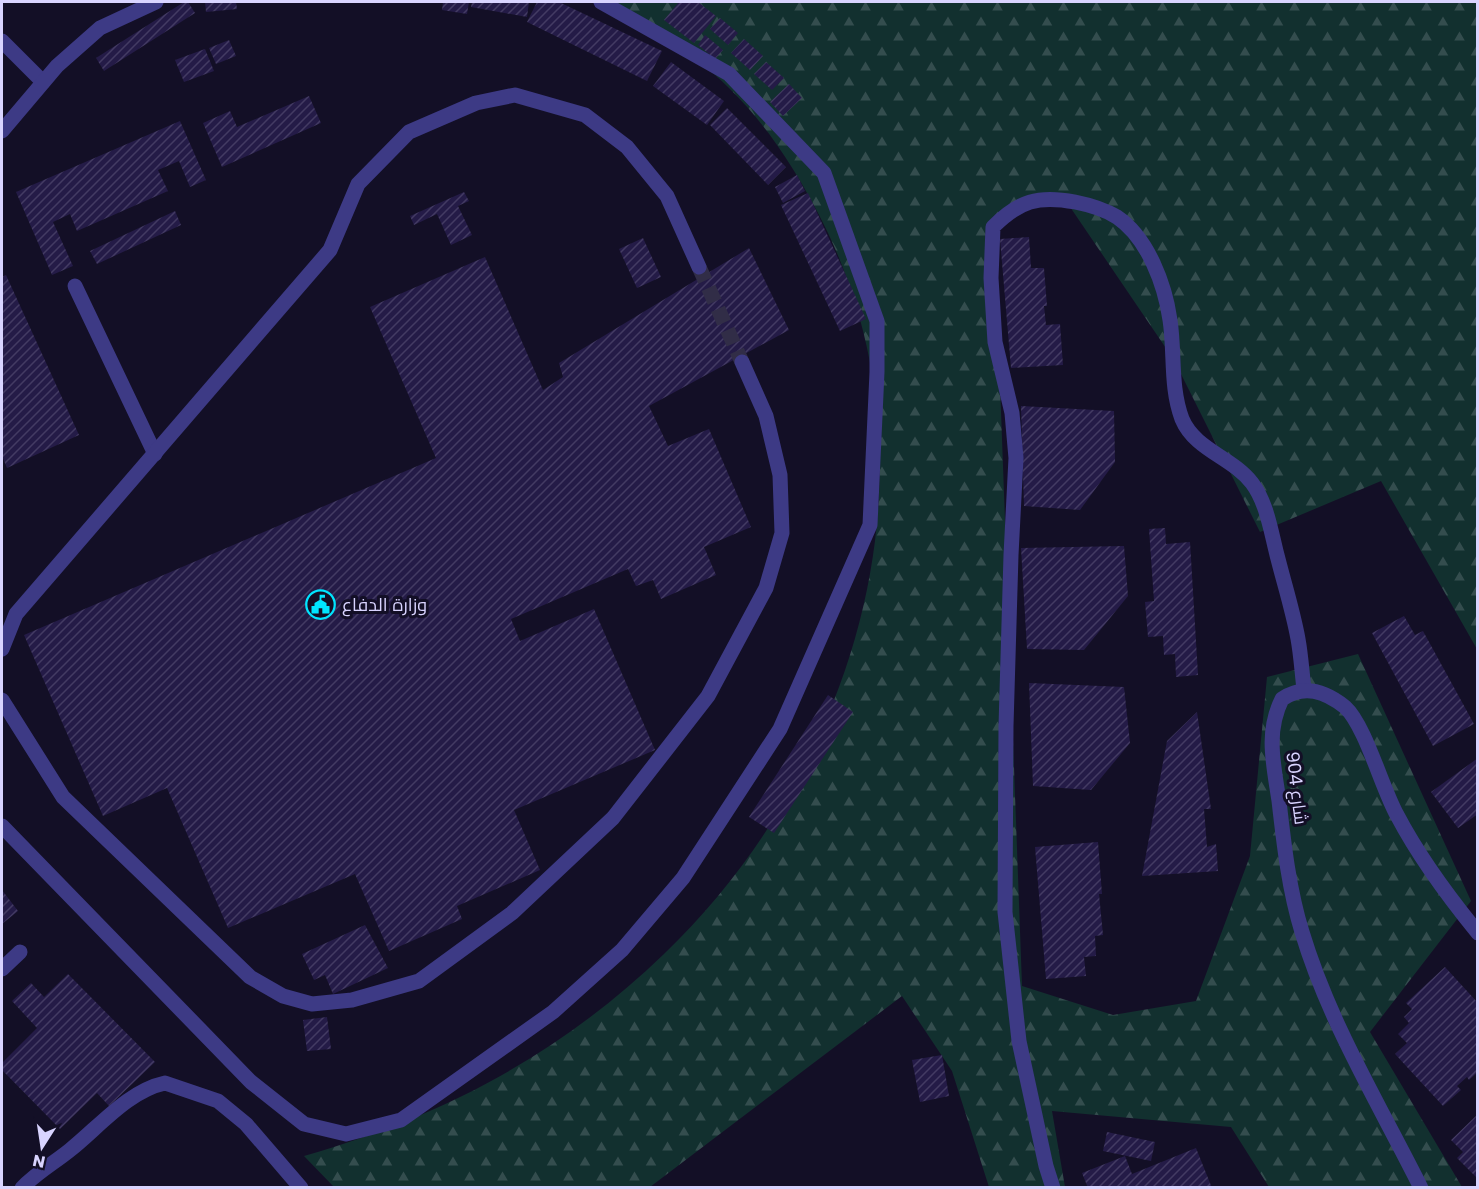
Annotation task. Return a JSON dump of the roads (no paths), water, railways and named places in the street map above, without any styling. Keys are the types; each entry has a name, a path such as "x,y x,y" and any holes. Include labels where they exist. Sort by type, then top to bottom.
{"street":[{"path":"2,131 57,66 100,28 156,2"},
{"path":"3,830 251,1082 304,1124 346,1134 401,1120 553,1012 622,950 683,878 780,729 870,525 877,321 824,173 729,74 601,2"},
{"path":"2,41 43,82"},
{"path":"2,649 16,614 330,250 358,184 409,132 476,103 515,95 585,115 627,147 667,196 699,267"},
{"path":"1053,1188 1046,1166 1019,1041 1005,912 1006,726 1016,458 1012,413 995,342 991,267 993,227 1008,212 1025,202 1070,201 1095,206 1118,218 1138,237 1162,287 1170,320 1174,386 1183,420 1198,442 1238,470 1252,483 1265,509 1298,640 1304,689 1316,691 1332,699 1352,716 1370,752 1396,815 1439,885 1478,933"},
{"path":"75,286 155,454"},
{"path":"2,700 63,797 250,977 283,996 312,1004 352,1000 419,981 512,913 613,818 708,696 766,588 782,533 780,475 766,416 742,362"},
{"name":"شارع 904","path":"1304,689 1282,699 1272,725 1288,869 1301,930 1328,1005 1421,1188"},
{"path":"2,969 20,952"},
{"path":"22,1188 120,1107 138,1095 165,1083 218,1101 246,1124 301,1188"}],"tunnel":[{"path":"699,267 742,362"}],"place":[{"name":"وزارة الدفاع","path":"321,604"}]}
